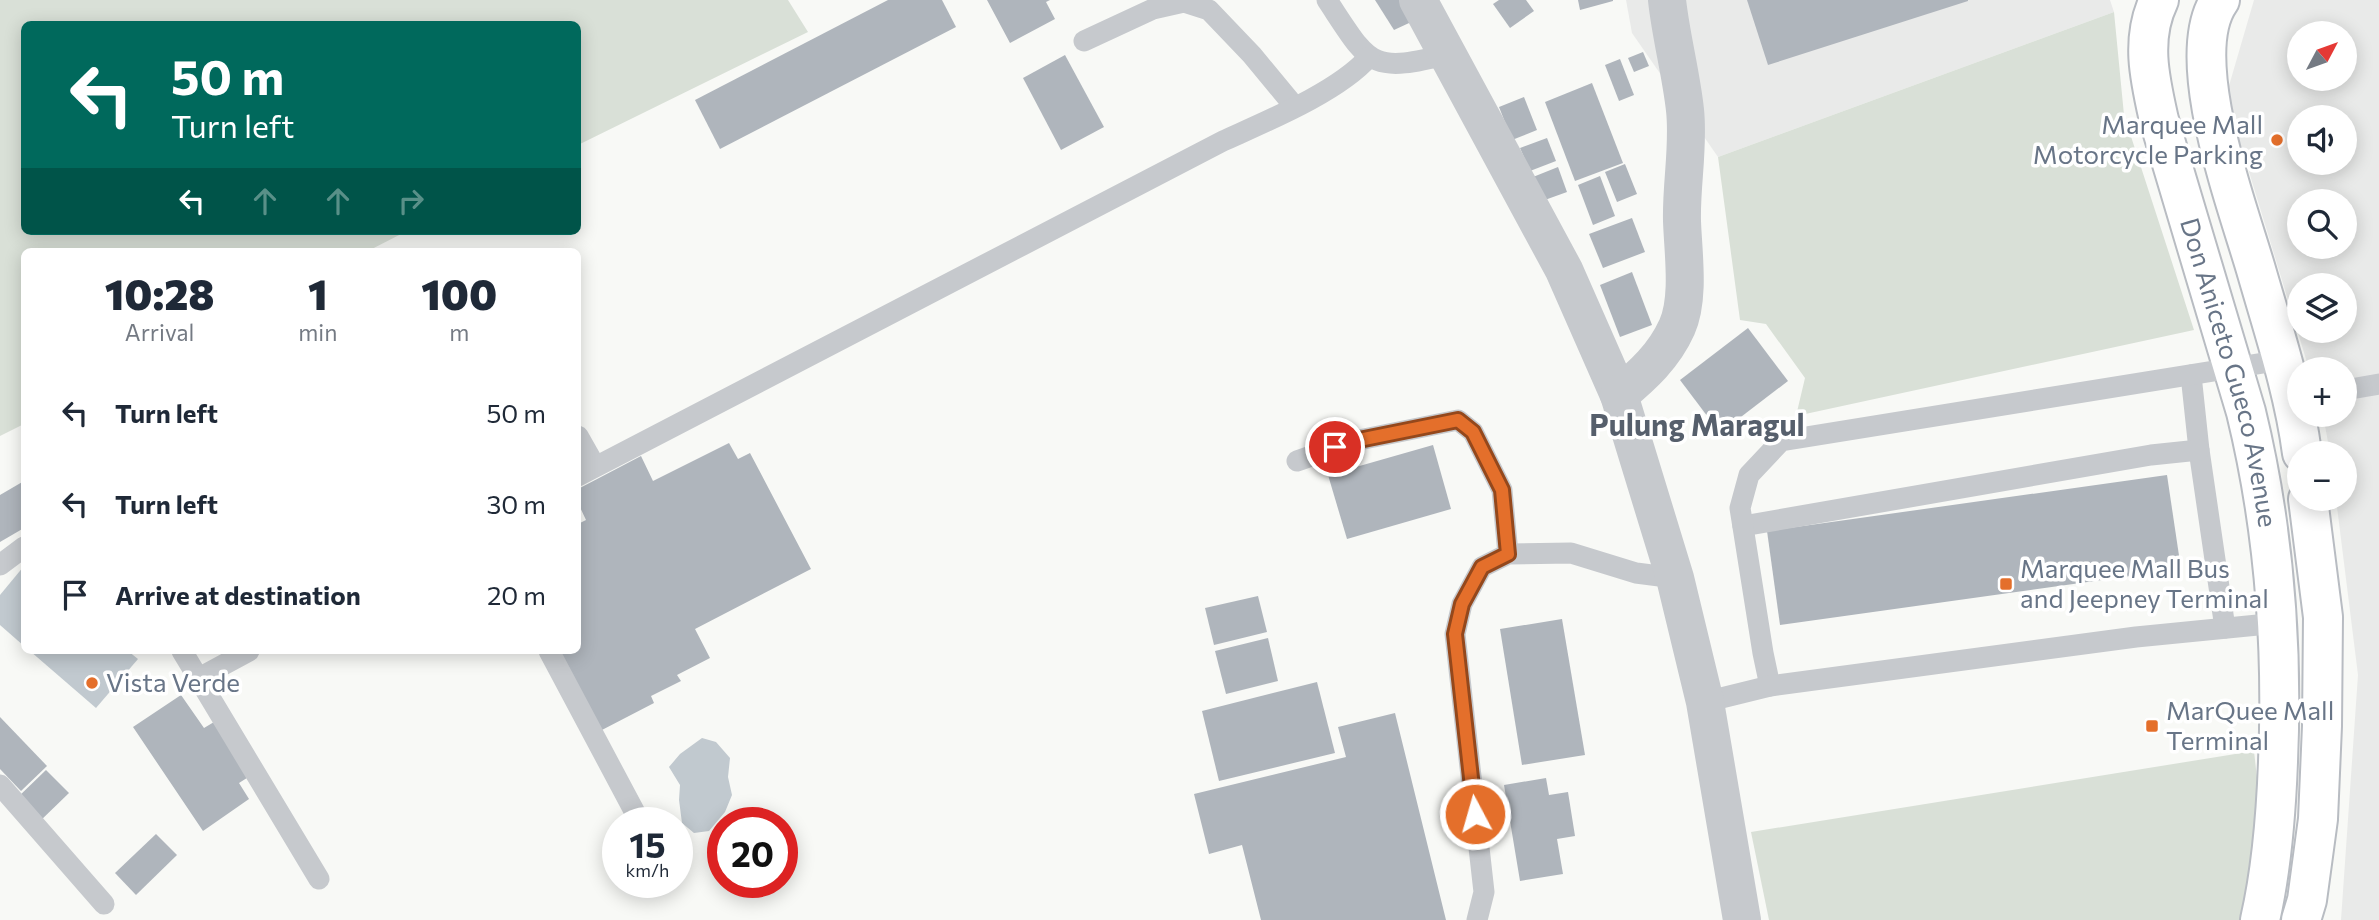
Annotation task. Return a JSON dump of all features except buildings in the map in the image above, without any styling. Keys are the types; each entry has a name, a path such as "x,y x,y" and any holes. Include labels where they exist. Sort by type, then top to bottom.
{"main road":[{"name":"Don Aniceto Gueco Avenue","path":"2159,0 2147,44 2149,79 2258,461 2267,523 2278,624 2280,676 2277,802 2270,878 2260,920"},
{"name":"Don Aniceto Gueco Avenue","path":"2220,0 2207,25 2205,48 2220,154 2287,373"},
{"name":"Don Aniceto Gueco Avenue","path":"2301,920 2309,887 2318,819 2322,726 2323,617 2310,511"}],"street":[{"path":"1418,0 1564,270 1619,395 1675,578 1705,702 1742,920"},
{"path":"1619,395 1649,369 1665,350 1679,324 1682,305 1685,262 1681,196 1686,111 1667,0"}],"lane":[{"path":"1327,0 1354,40 1369,57 1380,63 1398,65 1449,54"},
{"path":"1084,41 1153,9 1184,2 1209,10 1252,55 1295,107"},
{"path":"581,449 586,471 1223,141 1295,107 1356,71 1369,57"},
{"path":"1770,686 1740,508 1749,475 1781,441 2283,360"},
{"path":"2191,375 2225,628"},
{"path":"2357,388 2379,384"},
{"path":"1297,461 1354,441 1458,420 1473,432 1502,490 1508,554"},
{"path":"1743,526 2151,455 2199,450"},
{"path":"0,565 21,549"},
{"path":"1477,920 1484,892 1455,634 1462,604 1482,567 1508,554 1571,553 1636,573 1675,578"},
{"path":"1705,702 1770,686 2136,637 2278,624"},
{"path":"184,654 319,879"},
{"path":"199,678 243,654"},
{"path":"551,654 632,807"},
{"path":"0,785 104,904"}],"shaded area":[{"path":"0,0 788,0 808,32 581,144 581,21 21,21 21,235 399,235 374,248 21,248 21,426 0,436"},
{"path":"1626,0 2110,0 2114,12 1718,157 1632,33"},
{"path":"2254,0 2379,0 2379,920 2341,920 2358,675 2338,511 2357,511 2357,441 2328,441 2325,427 2357,427 2357,357 2305,357 2301,343 2357,343 2357,273 2287,273 2287,297 2226,96"},
{"path":"2114,12 2124,115 2194,330 1796,416 1805,378 1766,324 1740,320 1718,157"},
{"path":"21,570 21,643 0,625 0,595"},
{"name":"Vista Verde","path":"33,654 132,654 138,659 96,708"},
{"path":"702,738 716,742 730,758 728,777 732,795 727,807 707,807 707,831 693,832 693,807 680,807 680,785 669,767 680,754"},
{"path":"2254,751 2258,787 2253,859 2239,920 1769,920 1751,832"}],"place":[{"name":"Marquee Mall Motorcycle Parking","path":"2277,140"},
{"name":"Marquee Mall Bus and Jeepney Terminal","path":"2006,584"},
{"name":"Vista Verde","path":"92,683"},
{"name":"MarQuee Mall Terminal","path":"2152,726"}],"district":[{"name":"Pulung Maragul","path":"1697,426"}],"route":[{"path":"1335,447 1458,420 1473,432 1502,490 1508,554 1482,567 1462,604 1455,634 1475,814"}]}
